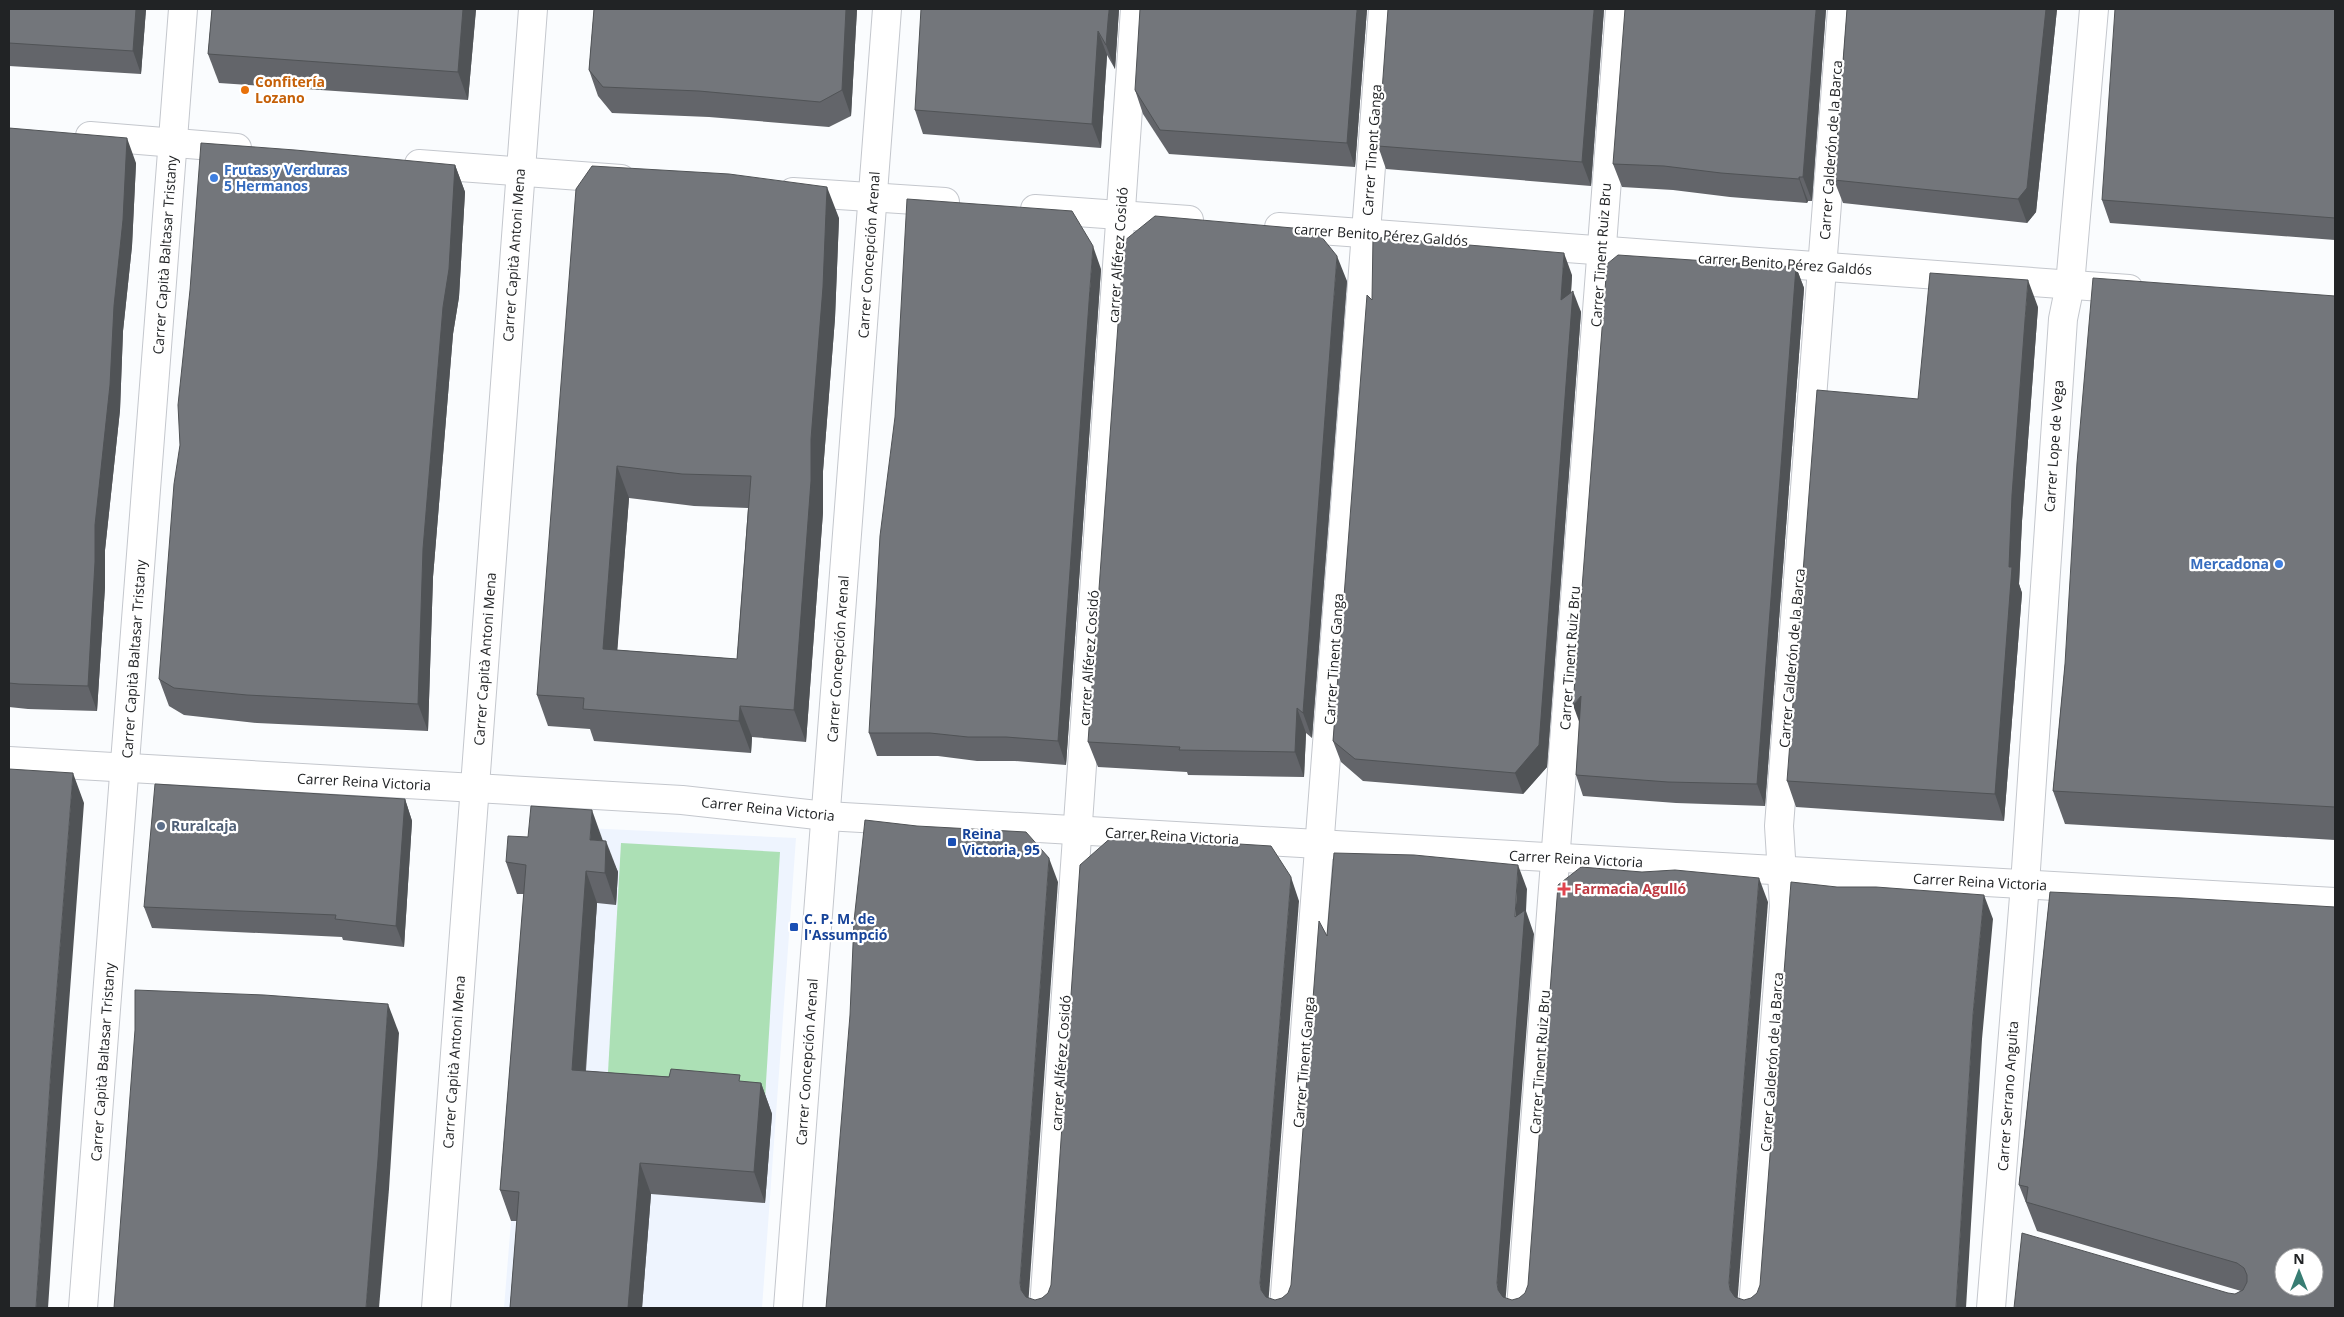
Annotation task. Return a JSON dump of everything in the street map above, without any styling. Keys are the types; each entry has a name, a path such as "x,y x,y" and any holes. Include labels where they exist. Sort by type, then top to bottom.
{"street":[{"name":"Carrer Capità Baltasar Tristany","path":"83,1308 183,9"},
{"name":"Carrer Capità Antoni Mena","path":"436,1308 533,9"},
{"name":"Carrer Concepción Arenal","path":"788,1308 887,9"},
{"name":"carrer Alférez Cosidó","path":"1044,1308 1135,9"},
{"name":"Carrer Tinent Ganga","path":"1284,1308 1321,844 1383,9"},
{"name":"Carrer Tinent Ruiz Bru","path":"1521,1308 1620,9"},
{"name":"Carrer Calderón de la Barca","path":"1753,1308 1784,906 1779,826 1842,9"},
{"name":"Carrer Lope de Vega","path":"2025,884 2062,329 2070,285 2094,9"},
{"path":"67,134 262,150"},
{"path":"392,161 648,181"},
{"path":"766,190 973,204"},
{"path":"1012,207 1210,222"},
{"name":"carrer Benito Pérez Galdós","path":"1259,226 2156,291"},
{"name":"Carrer Reina Victoria","path":"9,761 682,800 826,816 2335,902"},
{"name":"Carrer Serrano Anguita","path":"1992,1308 2025,884"},
{"path":"1997,1236 2026,1245"}],"shaded area":[{"path":"543,826 796,838 762,1308 504,1308"}],"green space":[{"path":"621,843 780,852 765,1099 607,1090"}],"building":[{"path":"9,9 136,9 133,51 9,43"},
{"path":"212,9 463,9 458,72 208,54"},
{"path":"594,9 846,9 842,90 820,102 699,91 603,87 589,70"},
{"path":"921,9 1109,9 1106,45 1098,31 1092,124 915,110"},
{"path":"1140,9 1357,9 1347,143 1160,130 1135,90"},
{"path":"1388,9 1594,9 1582,162 1378,146"},
{"path":"1625,9 1816,9 1803,177 1799,177 1799,179 1721,173 1664,166 1613,164"},
{"path":"1847,9 2046,9 2027,188 2018,199 1834,180"},
{"path":"2115,9 2335,9 2335,218 2102,200"},
{"path":"9,128 127,138 123,220 114,306 110,385 95,525 95,562 88,686 9,683"},
{"path":"201,143 455,165 449,269 443,307 423,549 418,704 247,695 174,688 159,679 174,484 180,445 178,405 190,290"},
{"path":"592,166 729,174 827,187 823,287 811,439 811,481 794,710 740,706 739,721 583,709 584,698 537,695 576,189","holes":["617,466 682,474 751,476 737,659 603,649"]},
{"path":"907,199 1072,211 1093,246 1058,741 1006,737 968,737 930,733 869,733 880,536 895,417"},
{"path":"1155,216 1316,230 1337,256 1303,713 1297,708 1295,752 1179,750 1180,747 1088,742 1124,241"},
{"path":"1373,237 1564,253 1561,300 1573,291 1539,745 1515,773 1355,759 1333,741 1367,295 1372,300"},
{"path":"1618,255 1796,267 1757,784 1668,782 1576,775 1581,696 1573,705 1607,264"},
{"path":"1930,273 2028,280 2012,495 2009,567 2012,567 1995,794 1787,781 1817,390 1918,399"},
{"path":"2093,278 2335,296 2335,807 2053,791 2065,664 2077,463"},
{"path":"9,769 73,773 51,1069 36,1308 9,1308"},
{"path":"155,784 405,799 396,926 335,919 336,915 144,907"},
{"path":"531,806 592,810 590,840 606,841 605,873 586,871 572,1070 669,1077 671,1069 740,1075 739,1081 761,1083 754,1172 640,1163 628,1308 510,1308 519,1192 500,1190 526,865 506,862 508,836 528,837"},
{"path":"865,820 917,826 1026,832 1049,858 1020,1283 1021,1290 1026,1297 1035,1300 1042,1298 1048,1293 1051,1285 1080,865 1114,835 1170,842 1239,847 1239,844 1271,846 1291,877 1260,1283 1261,1290 1266,1297 1275,1300 1282,1298 1288,1293 1291,1285 1319,921 1327,936 1334,853 1414,855 1518,865 1515,917 1525,910 1497,1283 1498,1290 1503,1297 1512,1300 1519,1298 1525,1293 1528,1285 1558,885 1581,867 1642,872 1675,870 1759,878 1729,1283 1730,1290 1735,1297 1744,1300 1751,1298 1757,1293 1760,1285 1791,882 1837,887 1876,887 1984,895 1973,1015 1956,1308 826,1308 850,1015 854,921"},
{"path":"2050,892 2335,907 2335,1308 2014,1308 2022,1233 2228,1293 2235,1294 2243,1290 2247,1282 2244,1268 2237,1263 2026,1202 2028,1187 2019,1185"},
{"path":"135,990 264,995 388,1004 366,1308 114,1308 135,1030"}],"place":[{"name":"Confitería Lozano","path":"245,90"},
{"name":"Frutas y Verduras 5 Hermanos","path":"214,178"},
{"name":"Mercadona","path":"2279,564"},
{"name":"Ruralcaja","path":"161,826"},
{"name":"Reina Victoria, 95","path":"952,842"},
{"name":"Farmacia Agulló","path":"1564,889"},
{"name":"C. P. M. de l'Assumpció","path":"794,927"}]}
